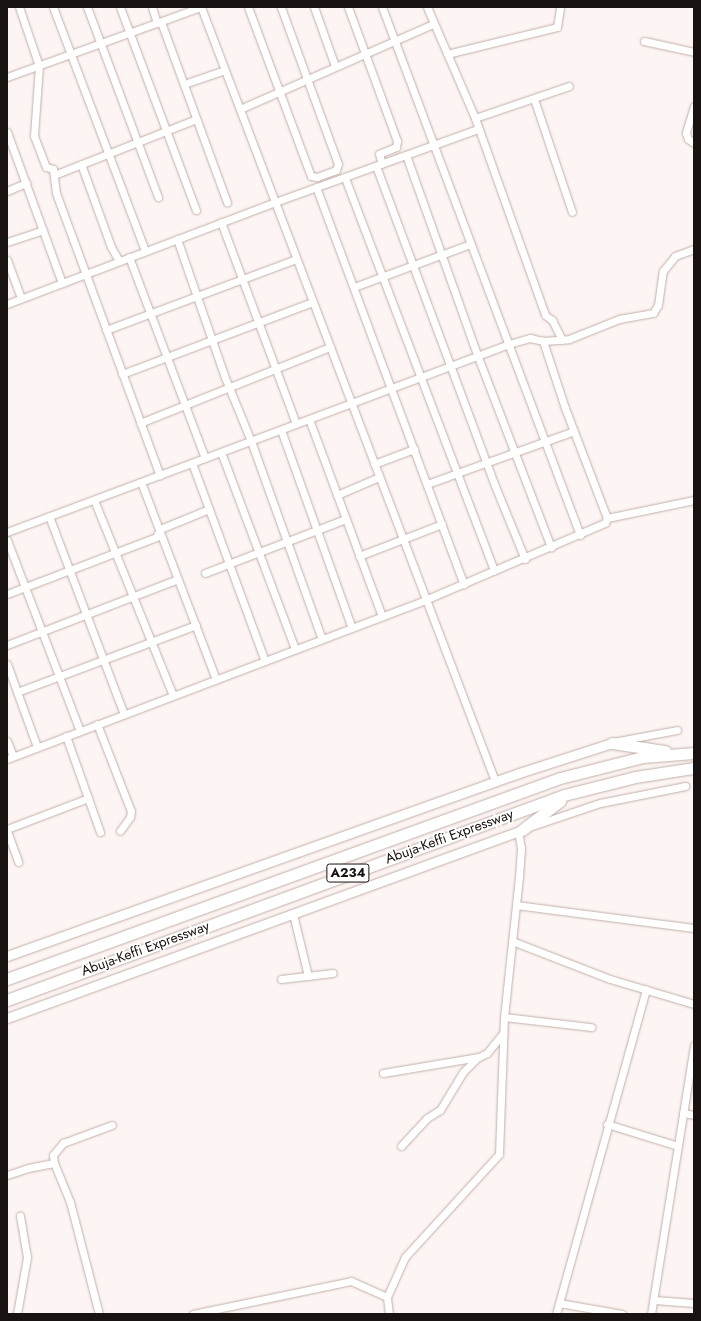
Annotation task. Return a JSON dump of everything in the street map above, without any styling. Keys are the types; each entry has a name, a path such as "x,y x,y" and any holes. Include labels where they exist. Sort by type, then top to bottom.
{"highway":[{"path":"612,743 678,754"},
{"name":"Abuja-Keffi Expressway","path":"7,979 560,778 614,763 694,753"},
{"name":"Abuja-Keffi Expressway","path":"7,1000 574,792 635,777 694,768"},
{"path":"520,830 554,804 574,792"}],"main road":[{"path":"7,956 495,781 612,743"},
{"name":"Abuja-Keffi Expressway","path":"7,1018 520,830"}],"street":[{"path":"19,7 39,66 34,136 46,167 53,169 56,193 160,475"},
{"path":"53,7 145,251"},
{"path":"87,7 137,142 141,147 158,197"},
{"path":"120,7 196,210"},
{"path":"152,7 184,84 227,202"},
{"path":"7,77 201,7 495,781"},
{"path":"248,7 278,92 311,176 317,177 336,170 338,164 281,7"},
{"path":"314,7 335,66"},
{"path":"348,7 366,52 397,141 396,147 379,154 379,165 412,266 452,366 486,463 525,559"},
{"path":"382,7 435,144 470,244 580,534"},
{"path":"427,7 433,24 475,118 545,315 552,320 562,340"},
{"path":"447,54 557,27 560,7"},
{"path":"240,109 366,52 433,24"},
{"path":"644,41 694,52"},
{"path":"184,84 225,70"},
{"path":"475,118 569,86"},
{"path":"534,99 572,212"},
{"path":"694,106 686,133 688,138 694,143"},
{"path":"54,175 108,152 196,119"},
{"path":"7,304 221,222 478,129"},
{"path":"8,136 62,283"},
{"path":"406,155 478,357 551,547"},
{"path":"81,164 111,247 119,261"},
{"path":"345,178 494,571"},
{"path":"7,190 26,183"},
{"path":"316,187 464,584"},
{"path":"221,222 257,324 296,424"},
{"path":"7,242 43,230"},
{"path":"177,239 229,387 251,441 322,639"},
{"path":"354,287 470,244"},
{"path":"7,532 478,357 509,344 530,338 544,341 562,340 620,319 653,313 658,305 663,271 675,256 694,249"},
{"path":"129,257 204,458"},
{"path":"106,330 197,294 296,259"},
{"path":"7,260 21,298"},
{"path":"122,374 313,302"},
{"path":"544,341 574,431 607,518"},
{"path":"140,422 330,347"},
{"path":"309,419 382,616"},
{"path":"281,430 352,628"},
{"path":"427,484 574,431"},
{"path":"374,464 414,449"},
{"path":"221,452 295,649"},
{"path":"192,463 265,660"},
{"path":"337,495 379,477"},
{"path":"141,482 216,679"},
{"path":"94,500 173,696"},
{"path":"7,741 10,757 425,600 525,559 605,522 607,518 694,500"},
{"path":"7,594 156,537 160,529 209,509"},
{"path":"49,516 124,714"},
{"path":"205,573 346,519"},
{"path":"359,556 442,524"},
{"path":"7,540 80,731"},
{"path":"7,645 178,579"},
{"path":"17,692 196,625"},
{"path":"7,664 37,747"},
{"path":"97,724 131,810 131,815 120,831"},
{"path":"612,743 677,730"},
{"path":"66,736 100,832"},
{"path":"390,1314 387,1297 405,1257 417,1241 499,1154 503,1032 521,848 520,830 600,803 685,786"},
{"path":"18,862 7,830 88,798"},
{"path":"516,905 694,928"},
{"path":"293,914 308,976"},
{"path":"512,941 580,968 694,1004"},
{"path":"281,979 333,973"},
{"path":"556,1314 607,1124 646,990"},
{"path":"504,1017 592,1026"},
{"path":"401,1146 427,1118 440,1110 469,1064 487,1053 503,1032"},
{"path":"651,1314 694,1045"},
{"path":"383,1073 479,1057"},
{"path":"683,1112 694,1115"},
{"path":"607,1124 678,1146"},
{"path":"99,1314 70,1202 54,1163 53,1155 63,1143 112,1125"},
{"path":"7,1175 28,1168 54,1163"},
{"path":"17,1314 27,1257 20,1216"},
{"path":"193,1314 352,1281 387,1297"},
{"path":"654,1300 694,1303"},
{"path":"558,1303 622,1314"}]}
